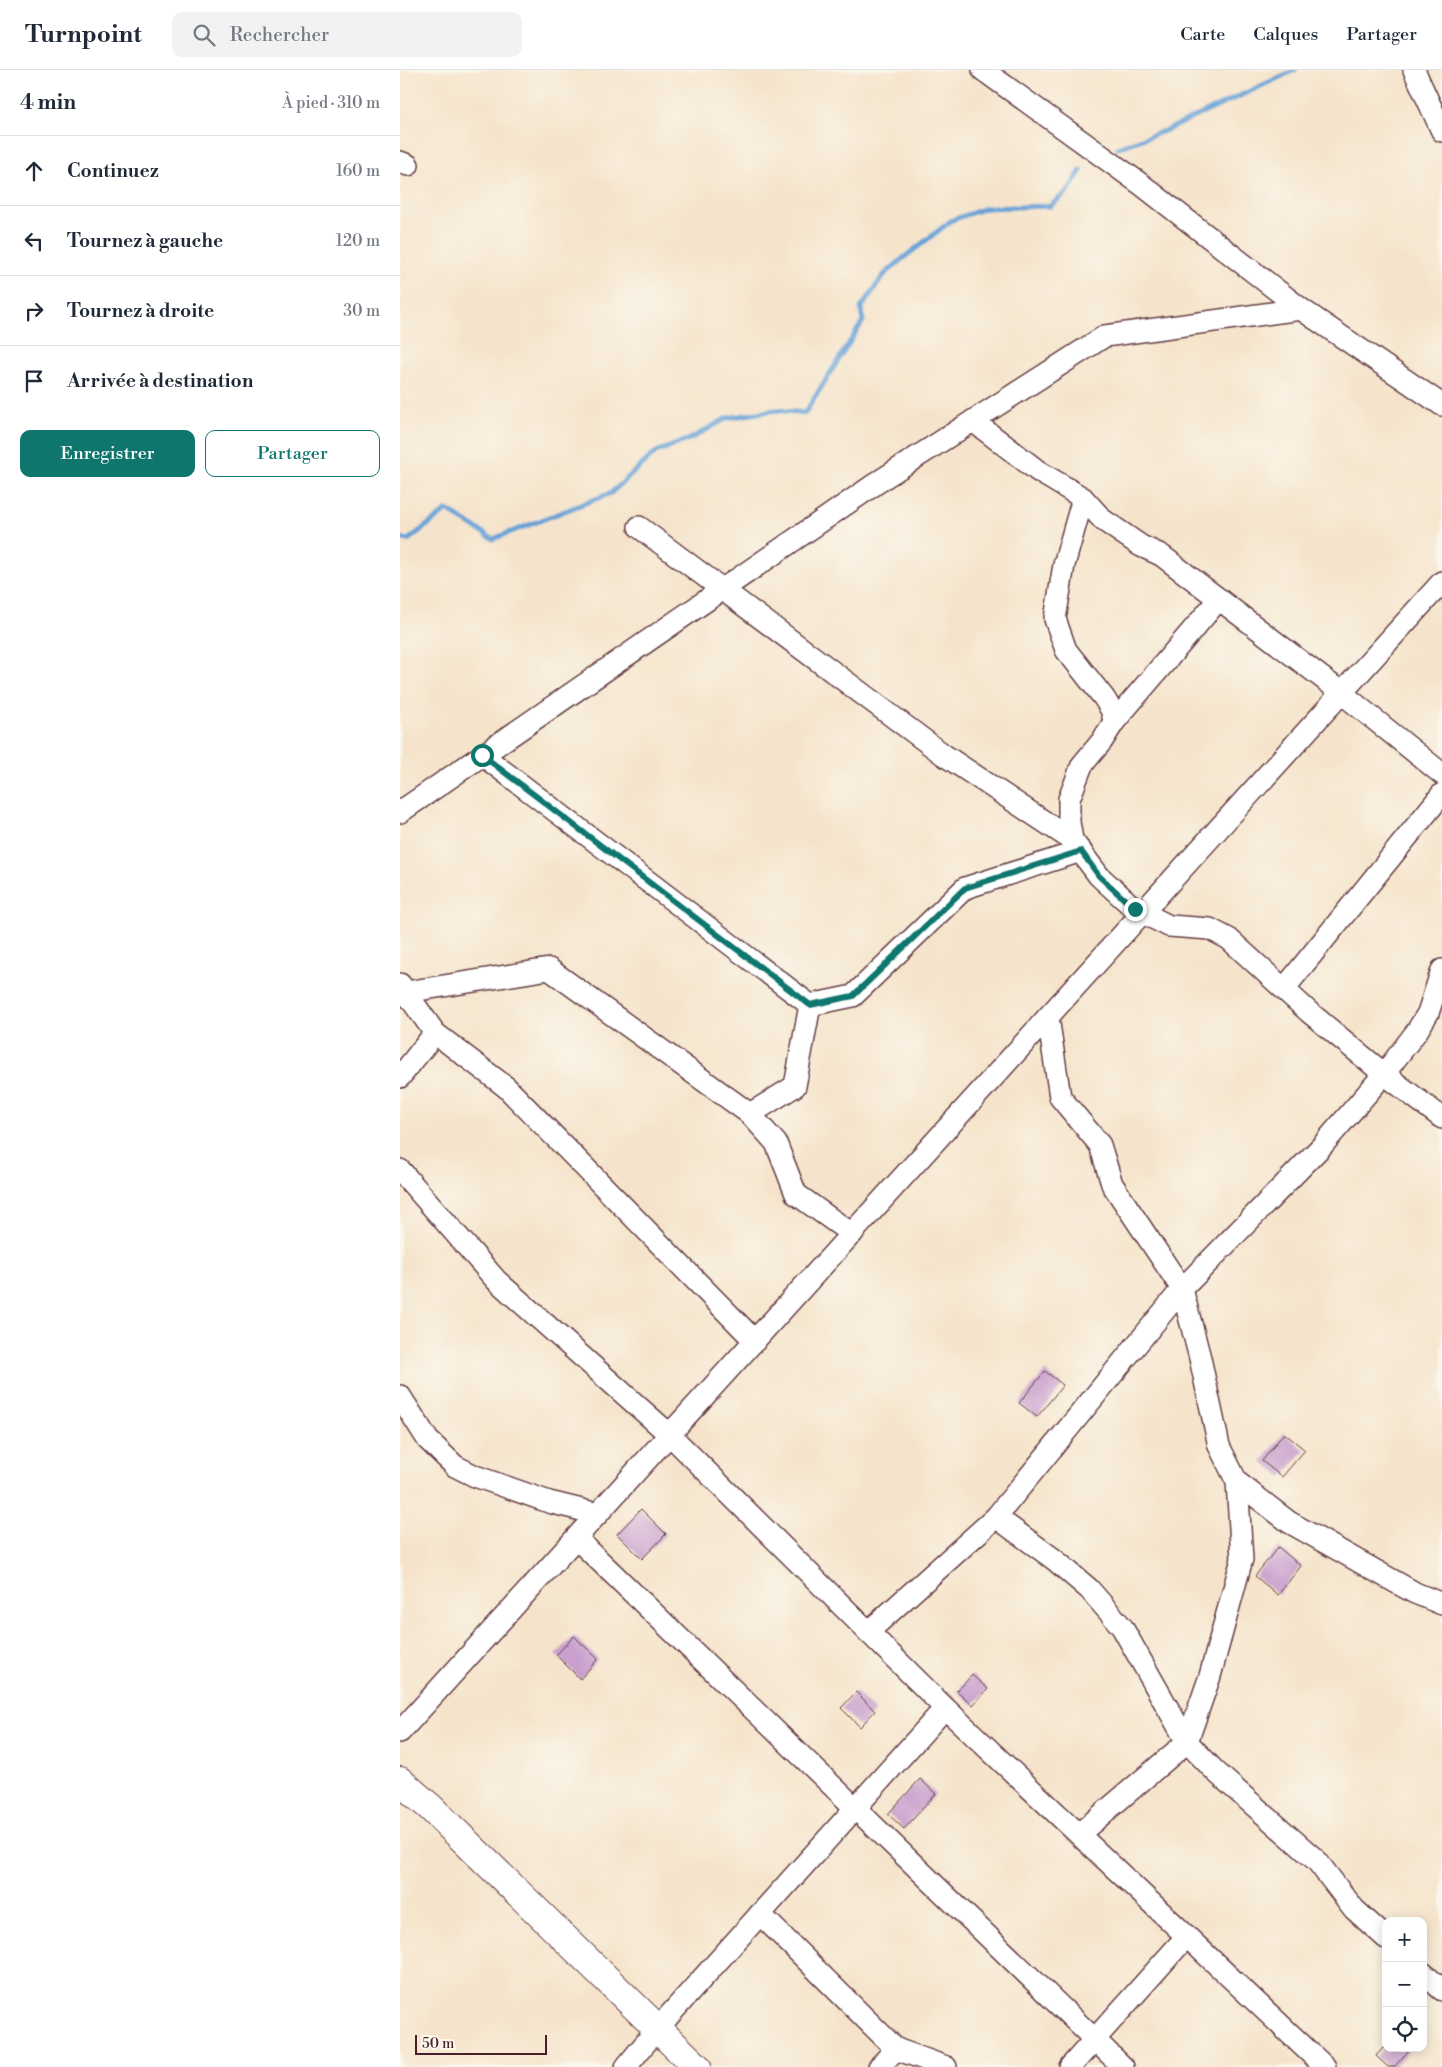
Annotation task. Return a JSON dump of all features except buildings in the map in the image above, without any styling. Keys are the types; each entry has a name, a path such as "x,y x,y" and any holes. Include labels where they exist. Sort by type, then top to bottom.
{"street":[{"path":"983,70 1142,185 1301,309 1442,405"},
{"path":"1414,70 1442,131"},
{"path":"400,812 881,480 1105,336 1301,309"},
{"path":"973,421 1038,471 1083,498 1103,520 1141,546 1161,555 1220,599 1342,693 1442,774"},
{"path":"1083,498 1064,566 1055,619 1066,650 1104,698 1112,711 1114,722"},
{"path":"639,527 944,756 1076,846 1099,876 1135,909 1169,926 1210,929 1229,939 1284,989 1384,1074 1442,1118"},
{"path":"400,1732 1442,582"},
{"path":"1076,846 1069,822 1069,799 1082,765 1102,741 1114,722 1220,599"},
{"path":"482,755 810,1005 853,996 965,888 1076,846"},
{"path":"1284,989 1442,794"},
{"path":"755,1342 506,1087 435,1033 403,988 549,970 750,1114 776,1143 796,1194 852,1234"},
{"path":"868,1632 996,1517 1182,1290 1321,1147 1384,1074 1417,1031 1428,1013 1442,970"},
{"path":"750,1114 795,1086 810,1005"},
{"path":"1048,1018 1060,1097 1100,1145 1112,1184 1182,1290 1200,1358 1219,1446 1236,1482 1242,1559 1210,1676 1187,1742 1079,1834"},
{"path":"400,1077 435,1033"},
{"path":"400,1170 496,1280 670,1435 945,1708 1325,2067"},
{"path":"400,1396 428,1440 455,1466 475,1476 540,1498 598,1514"},
{"path":"1236,1482 1289,1522 1415,1593 1442,1604"},
{"path":"996,1517 1055,1560 1089,1589 1122,1627 1187,1742 1216,1772 1318,1860 1354,1909 1382,1934"},
{"path":"576,1538 1123,2067"},
{"path":"626,2067 657,2029 945,1708"},
{"path":"400,1781 431,1808 697,2067"},
{"path":"760,1914 896,2049 946,2067"},
{"path":"1070,2067 1186,1936"},
{"path":"1427,1977 1442,1990"},
{"path":"879,2067 896,2049"}],"waterway":[{"path":"1117,148 1167,130 1295,70"},
{"path":"400,538 408,540 447,510 493,539 611,493 656,452 690,439 727,418 776,410 805,413 863,321 861,308 884,275 901,260 952,220 986,208 1050,206 1068,191 1081,170"}],"route":[{"path":"482,755 810,1005 853,996 965,888 1081,851 1099,876 1135,909"}]}
